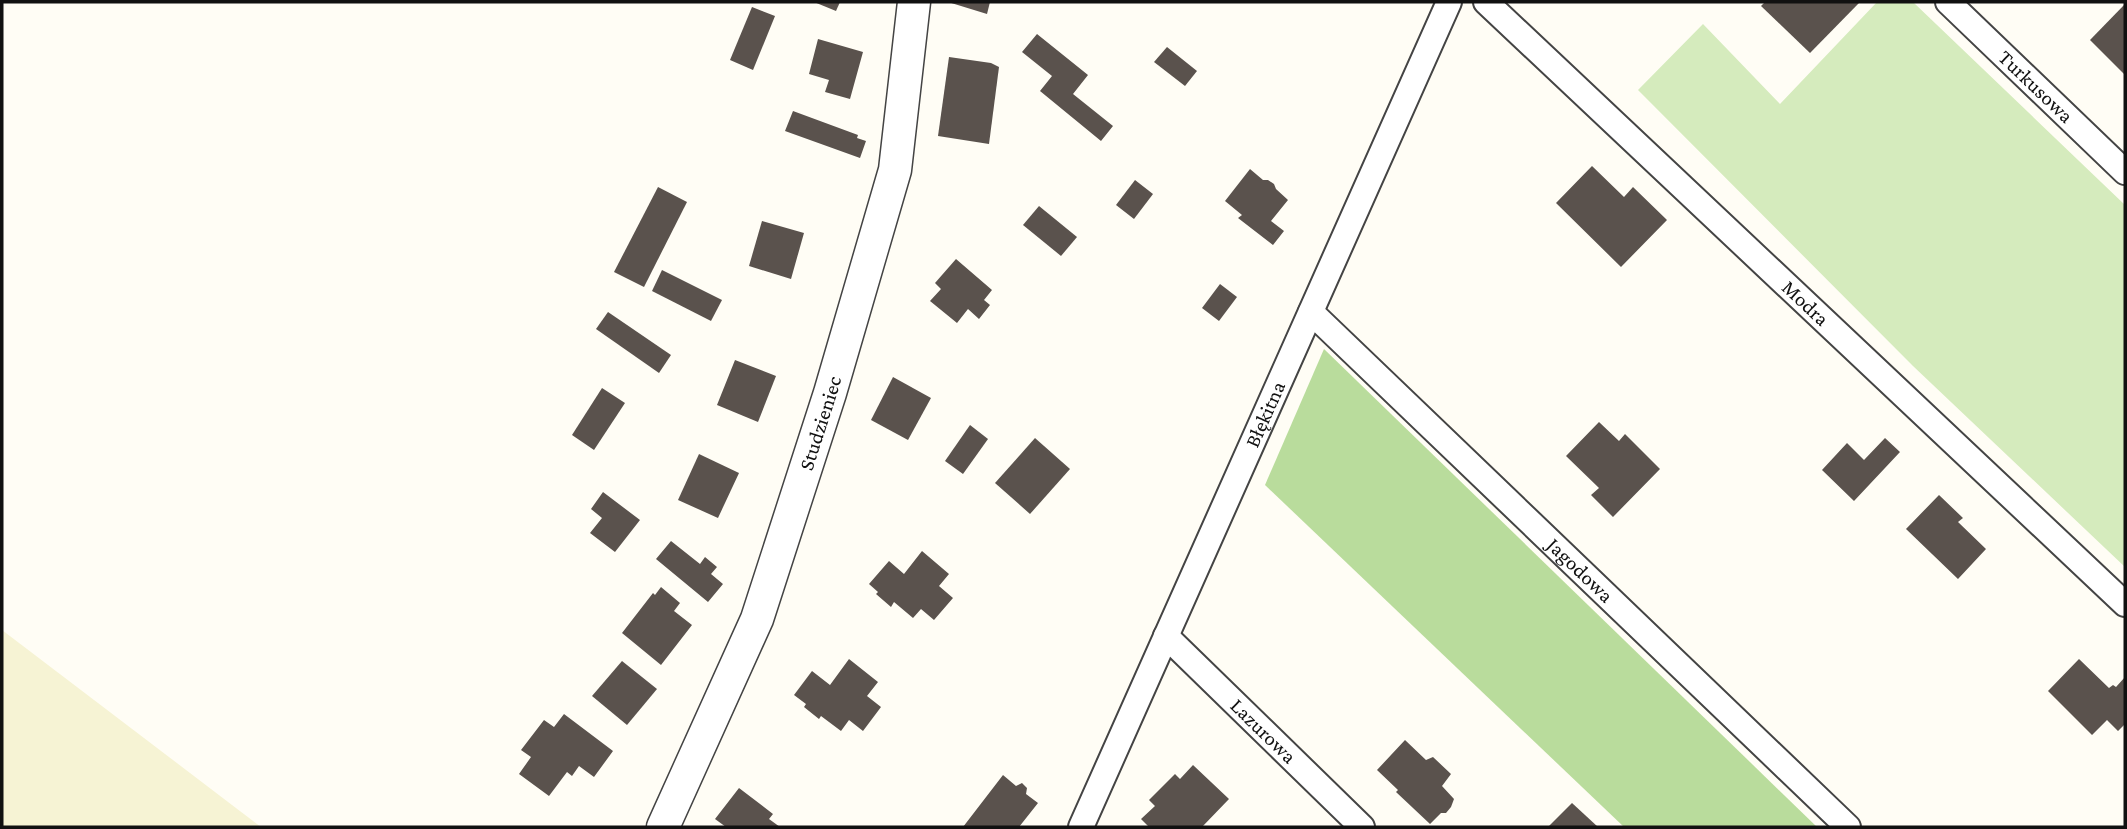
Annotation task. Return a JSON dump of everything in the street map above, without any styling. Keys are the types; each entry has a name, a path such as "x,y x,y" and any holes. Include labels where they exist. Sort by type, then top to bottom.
{"street":[{"name":"Studzieniec","path":"672,823 757,619 830,393 895,170 914,2"},
{"name":"Błękitna","path":"1081,827 1449,2"},
{"name":"Modra","path":"1486,2 2125,604"},
{"name":"Turkusowa","path":"1948,2 2125,172"},
{"name":"Jagodowa","path":"1311,312 1848,827"},
{"name":"Lazurowa","path":"1166,636 1362,827"}],"shaded area":[{"path":"2,630 261,827 2,827"}],"green space":[{"path":"1877,2 1913,2 2125,205 2125,567 1913,366 1638,90 1703,24 1780,104"},
{"path":"1324,349 1817,827 1624,827 1265,485"}],"building":[{"path":"814,2 840,2 836,11"},
{"path":"948,2 990,2 987,14"},
{"path":"1765,2 1859,3 1810,53 1761,6"},
{"path":"2125,4 2125,75 2090,40"},
{"path":"752,7 775,16 753,70 730,60"},
{"path":"1037,34 1088,75 1073,94 1113,126 1101,141 1040,91 1052,76 1022,52"},
{"path":"818,39 863,52 850,99 825,92 829,80 809,74"},
{"path":"1167,47 1197,71 1185,86 1154,62"},
{"path":"949,57 991,63 999,67 989,144 938,136"},
{"path":"793,111 858,135 857,138 866,141 860,158 785,131"},
{"path":"1592,166 1624,197 1633,187 1667,220 1621,267 1556,203"},
{"path":"1250,169 1263,180 1274,184 1288,200 1271,221 1284,231 1273,245 1238,218 1242,215 1225,201"},
{"path":"1135,180 1153,194 1134,219 1116,205"},
{"path":"658,187 687,202 644,287 614,272"},
{"path":"1039,206 1077,237 1061,256 1023,225"},
{"path":"762,221 804,233 791,279 749,266"},
{"path":"956,259 992,290 984,300 990,305 979,319 968,309 957,323 930,301 941,289 935,283"},
{"path":"662,270 722,300 711,321 652,291"},
{"path":"1220,284 1237,297 1219,321 1202,308"},
{"path":"608,312 671,355 659,373 596,329"},
{"path":"735,360 776,376 758,422 717,405"},
{"path":"893,377 931,398 908,440 871,420"},
{"path":"602,388 625,403 594,450 572,435"},
{"path":"1599,422 1619,441 1625,434 1660,469 1613,517 1591,495 1599,488 1566,456"},
{"path":"970,425 988,439 963,474 945,461"},
{"path":"1035,438 1070,469 1030,514 995,483"},
{"path":"1885,438 1900,452 1854,501 1822,470 1847,443 1864,460"},
{"path":"699,454 739,473 718,518 678,500"},
{"path":"603,492 640,520 615,552 590,533 602,518 591,509"},
{"path":"1939,495 1963,518 1958,522 1986,549 1958,579 1906,529"},
{"path":"671,541 700,564 705,557 717,567 711,574 723,584 708,602 656,559"},
{"path":"922,551 949,574 939,586 953,598 934,620 921,609 913,618 894,602 891,607 869,584 889,561 904,574"},
{"path":"661,587 680,603 674,611 692,625 661,665 622,633 653,593 655,595"},
{"path":"849,659 878,682 867,696 881,707 863,731 849,720 841,731 821,716 819,719 794,695 812,671 830,685"},
{"path":"2079,659 2109,688 2113,685 2116,687 2125,677 2125,724 2118,731 2107,720 2092,735 2048,691"},
{"path":"622,661 657,689 627,725 592,696"},
{"path":"564,714 613,751 594,777 579,766 572,776 567,772 549,796 519,774 531,757 521,750 544,720 554,727"},
{"path":"1405,740 1426,760 1433,757 1451,774 1442,786 1454,799 1451,807 1430,824 1377,770"},
{"path":"1193,765 1229,799 1202,827 1149,827 1141,819 1155,806 1149,800 1175,774 1180,779"},
{"path":"1003,775 1016,786 1022,783 1027,788 1026,794 1038,803 1019,827 963,827"},
{"path":"739,788 773,814 769,819 780,827 726,827 715,819"},
{"path":"1572,803 1598,827 1548,827"}]}
